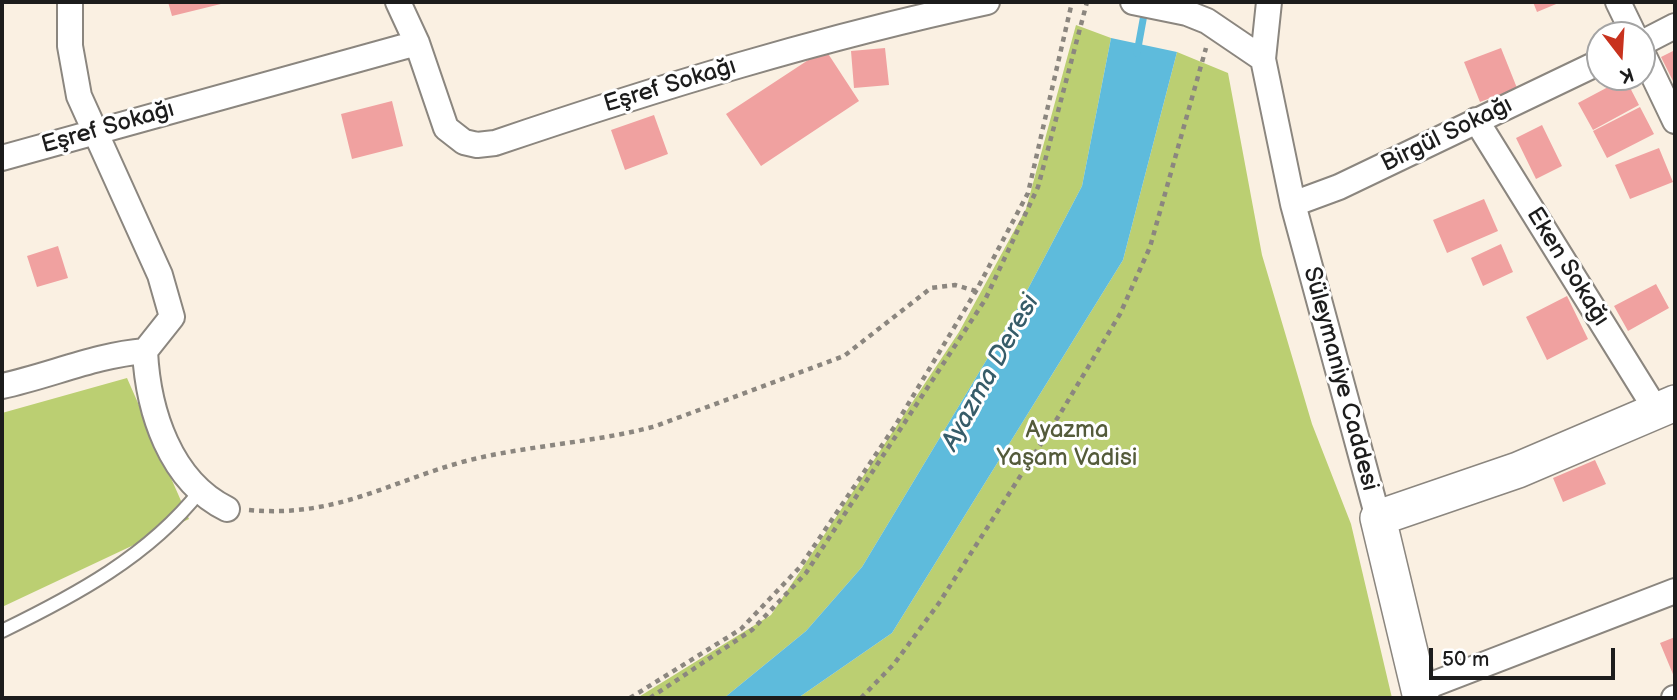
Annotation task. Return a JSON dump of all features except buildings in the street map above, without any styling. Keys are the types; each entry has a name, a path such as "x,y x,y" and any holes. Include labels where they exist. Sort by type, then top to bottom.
{"street":[{"path":"70,2 73,73 79,96 160,275 172,317 145,351 146,377 166,441 176,461 200,491 227,509"},
{"name":"Eşref Sokağı","path":"398,2 417,43 446,128 464,142 477,145 495,143 719,70 899,21 987,2"},
{"path":"1133,2 1197,17 1263,59"},
{"name":"Süleymaniye Caddesi","path":"1269,2 1263,59 1293,204 1378,518 1419,694"},
{"path":"1618,2 1627,21"},
{"path":"1656,36 1675,26"},
{"name":"Eşref Sokağı","path":"2,158 417,43"},
{"name":"Birgül Sokağı","path":"1293,204 1339,187 1586,69"},
{"path":"1656,81 1675,121"},
{"name":"Eken Sokağı","path":"1476,120 1666,408"},
{"path":"2,386 45,377 125,353 145,351"},
{"path":"1378,518 1518,470 1666,408"},
{"path":"1419,694 1675,591"}],"lane":[{"path":"2,631 65,598 132,556 175,521 200,491"}],"path":[{"path":"630,698 741,629 800,568 895,426 976,291 1028,193 1072,2"},
{"path":"650,698 752,631 806,573 985,300 1038,187 1087,2"},
{"path":"861,698 894,664 939,603 1060,414 1120,314 1150,247 1206,52 1197,17"},
{"path":"227,509 290,511 326,506 366,497 465,461 624,435 656,426 844,356 931,288 955,285 976,291"}],"green space":[{"name":"Ayazma Yaşam Vadisi","path":"1076,25 1111,38 1082,186 1019,306 862,567 806,631 724,698 637,698 771,615 959,332 1026,209"},
{"path":"1177,52 1228,73 1262,255 1312,424 1351,524 1392,698 798,698 892,633 1123,260"},
{"path":"127,378 189,519 2,607 2,413"}],"water":[{"path":"1111,38 1177,52 1123,260 892,633 798,698 724,698 806,631 862,567 1019,306 1082,186"}],"waterway":[{"name":"Ayazma Deresi","path":"1137,53 1145,9"}]}
